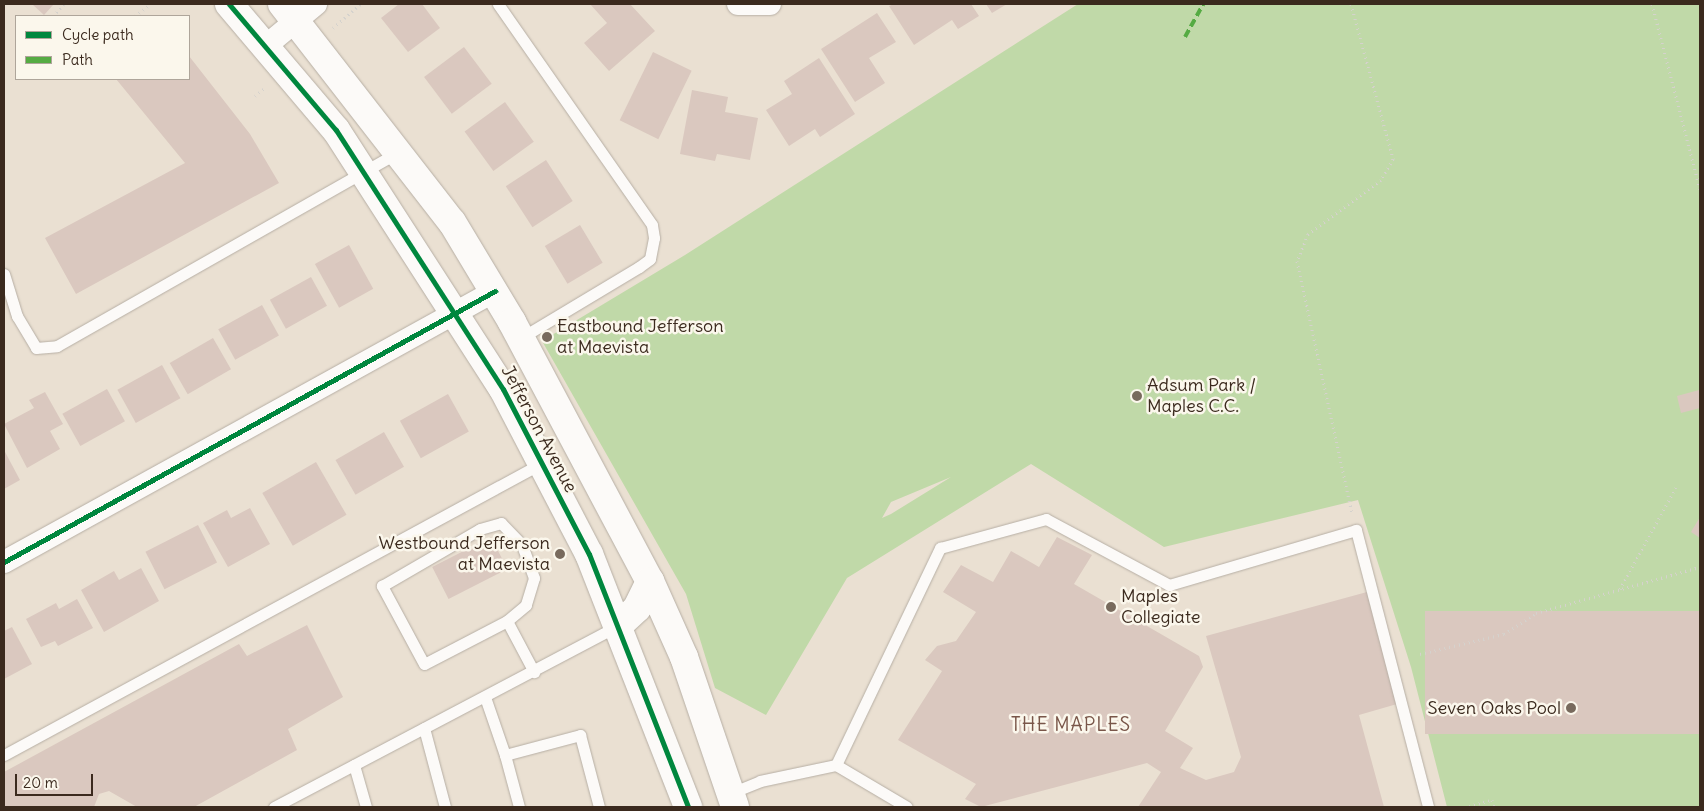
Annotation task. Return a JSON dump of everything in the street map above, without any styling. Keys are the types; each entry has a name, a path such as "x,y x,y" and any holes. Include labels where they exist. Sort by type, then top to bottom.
{"street":[{"name":"Jefferson Avenue","path":"228,4 267,45 336,130 458,314 542,463 589,554 619,625 688,807"},
{"path":"738,4 770,4"},
{"name":"Jefferson Avenue","path":"298,9 400,152 495,291 521,338 650,581 684,657 733,800"},
{"path":"267,45 298,9"},
{"path":"4,562 458,314 495,291"},
{"path":"619,625 637,608 650,581"}],"lane":[{"path":"498,4 652,225 654,238 650,259 521,338"},
{"path":"4,274 17,316 36,348 57,346 400,152"},
{"path":"4,755 542,463"},
{"path":"836,765 940,548 1046,518 1170,585 1356,530 1428,807"},
{"path":"501,523 522,545 534,578 526,605 507,621 424,664 382,586 480,529 501,523"},
{"path":"507,621 534,672"},
{"path":"274,807 290,803 354,765 534,672 619,625"},
{"path":"485,697 505,755 519,807"},
{"path":"424,728 445,807"},
{"path":"505,755 580,735 599,807"},
{"path":"354,765 366,807"},
{"path":"733,800 760,781 836,765 907,807"}],"path":[{"path":"54,15 64,4"},
{"path":"136,15 151,4"},
{"path":"339,23 361,4"},
{"path":"1351,4 1393,159 1380,180 1308,234 1298,261 1356,530"},
{"path":"1652,4 1700,190"},
{"path":"1620,589 1676,487"},
{"path":"1420,654 1504,634 1536,613 1700,567"},
{"path":"1469,806 1492,800 1494,807"}],"green space":[{"name":"Adsum Park / Maples C.C.","path":"1078,4 1700,4 1700,807 1447,807 1411,667 1358,500 1164,547 1031,464 847,578 766,715 715,688 686,594 542,341 685,255","holes":["951,477 882,518 891,502"]}],"building":[{"path":"32,4 54,4 44,15"},
{"path":"399,4 422,4 440,28 408,52 381,18"},
{"path":"590,4 630,4 655,31 609,71 584,43 607,23"},
{"path":"894,4 971,4 979,16 958,29 952,20 914,45 889,6"},
{"path":"986,4 1007,4 992,13"},
{"path":"877,13 896,42 869,58 885,83 855,102 821,49"},
{"path":"464,47 492,84 452,114 424,77"},
{"path":"653,52 692,71 658,139 620,120"},
{"path":"190,57 250,134 279,183 76,294 45,238 185,163 117,80 190,80"},
{"path":"819,58 855,114 820,137 815,129 789,146 766,110 792,94 784,81"},
{"path":"692,90 728,97 725,112 758,118 750,160 717,154 715,161 680,154"},
{"path":"505,102 534,142 493,171 465,131"},
{"path":"546,160 573,201 532,227 506,186"},
{"path":"580,225 603,263 568,284 545,246"},
{"path":"349,245 373,289 339,308 315,264"},
{"path":"311,277 327,306 286,329 270,300"},
{"path":"262,305 279,336 235,360 218,329"},
{"path":"213,338 231,369 188,394 170,363"},
{"path":"162,365 180,398 136,423 117,390"},
{"path":"107,389 125,421 80,446 62,414"},
{"path":"1699,390 1700,408 1681,413 1677,396"},
{"path":"45,392 63,424 50,431 60,449 27,468 4,424 34,408 29,400"},
{"path":"448,394 469,432 421,458 400,421"},
{"path":"384,432 404,467 356,495 336,460"},
{"path":"4,450 20,480 4,489"},
{"path":"316,462 346,515 293,546 262,493"},
{"path":"250,508 270,544 228,567 203,523 227,510 231,518"},
{"path":"1700,517 1700,538 1691,532"},
{"path":"198,525 217,562 164,589 145,552"},
{"path":"491,537 507,569 449,599 432,567"},
{"path":"1057,537 1092,555 1074,584 1199,656 1203,667 1165,731 1193,748 1180,768 1206,780 1234,772 1241,757 1206,636 1367,592 1397,704 1359,715 1384,807 1138,807 1161,772 1147,763 981,807 965,799 976,784 898,740 942,671 925,660 937,646 956,641 976,612 943,592 961,565 993,582 1011,551 1039,567"},
{"path":"141,568 159,601 104,632 81,590 114,571 119,580"},
{"path":"77,599 93,628 58,646 55,641 41,647 26,619 56,603 59,609"},
{"name":"Seven Oaks Pool","path":"1425,611 1700,611 1700,734 1425,734"},
{"path":"307,625 343,697 288,729 297,750 194,807 137,807 109,791 99,794 94,807 4,807 4,772 239,644 247,656"},
{"path":"12,627 32,664 4,679 4,631"}],"marked path":[{"path":"1185,37 1203,4"}],"cycle path":[{"path":"229,4 336,130 503,389 589,554 688,807"},
{"path":"4,562 495,291"}],"place":[{"name":"Eastbound Jefferson at Maevista","path":"547,337"},
{"name":"Adsum Park / Maples C.C.","path":"1137,396"},
{"name":"Westbound Jefferson at Maevista","path":"560,554"},
{"name":"Maples Collegiate","path":"1111,607"},
{"name":"Seven Oaks Pool","path":"1571,708"}],"district":[{"name":"THE MAPLES","path":"1071,725"}]}
